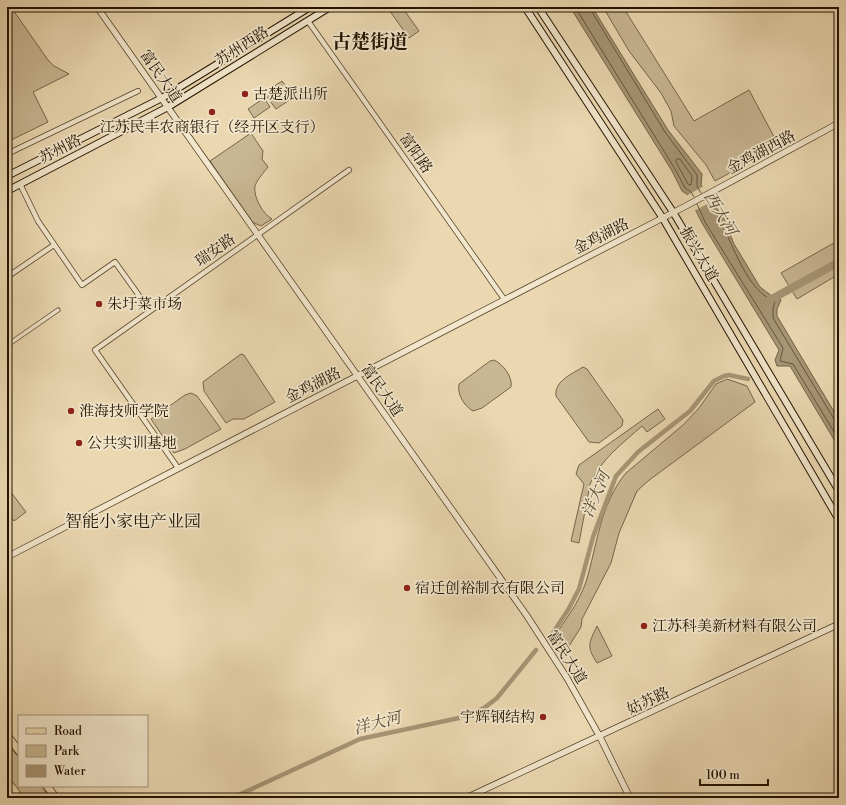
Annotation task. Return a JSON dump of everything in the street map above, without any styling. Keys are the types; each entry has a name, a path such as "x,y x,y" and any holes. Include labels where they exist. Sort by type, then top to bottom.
{"main road":[{"name":"苏州西路","path":"162,98 310,7"},
{"name":"苏州西路","path":"168,107 330,7"},
{"name":"振兴大道","path":"525,7 662,217 839,520"},
{"name":"振兴大道","path":"538,7 673,212 839,491"},
{"name":"苏州路","path":"7,176 162,98"},
{"name":"苏州路","path":"7,191 168,107"},
{"path":"7,736 18,750"},
{"path":"7,781 20,798"},
{"path":"48,787 56,798"}],"street":[{"name":"富民大道","path":"97,7 527,616 567,678 600,737 630,798"},
{"name":"富阳路","path":"308,20 504,300"},
{"path":"7,154 138,91"},
{"name":"金鸡湖西路","path":"673,212 839,123"},
{"name":"瑞安路","path":"178,468 95,350 349,170"},
{"path":"20,184 38,221 82,285 115,262 150,311"},
{"name":"金鸡湖路","path":"7,557 673,212"},
{"path":"7,277 54,245"},
{"path":"9,344 58,310"},
{"name":"姑苏路","path":"466,798 600,737 839,624"}],"green space":[{"path":"7,7 11,7 48,60 54,66 69,74 33,92 48,122 7,142"},
{"path":"387,7 402,7 419,31 409,38"},
{"path":"603,7 623,7 694,121 749,90 779,146 715,181 706,165 674,126 671,111 661,93 629,51"},
{"path":"282,81 294,97 276,109 264,93"},
{"path":"264,98 270,107 254,118 248,109"},
{"path":"251,133 263,151 262,159 268,167 255,186 259,205 272,219 261,226 252,222 210,161"},
{"path":"839,240 839,274 797,299 781,273"},
{"path":"241,354 244,355 275,402 244,419 233,419 226,423 204,391 203,382"},
{"path":"494,360 501,364 507,371 511,387 482,408 473,411 467,406 460,396 459,384 490,361"},
{"path":"583,367 587,369 623,420 622,426 599,443 589,442 556,396 556,391 561,382 569,375"},
{"path":"727,379 747,386 755,402 648,481 637,491 619,533 611,563 582,619 581,627 564,654 553,638 580,597 586,582 600,526 610,498 617,485 626,473 683,425 699,408 716,384"},
{"path":"191,393 197,396 221,429 185,449 174,453 151,419 185,395"},
{"path":"658,409 665,419 647,432 642,426 620,445 600,467 590,484 579,543 571,541 584,484 576,474 579,465"},
{"path":"7,487 26,512 14,521 7,513"},
{"path":"597,626 612,656 597,663 591,652 590,644"},
{"path":"7,743 18,757 18,787 42,787 50,798 24,798 7,776"}],"water":[{"path":"570,7 592,7 668,130 702,174 701,185 724,219 734,244 760,287 772,296 777,295 781,300 777,309 777,316 839,420 839,448 790,366 777,366 775,360 779,350 702,223 688,195 682,191 672,171"}],"pier":[{"path":"704,186 713,201 694,211 686,196"}],"waterway":[{"name":"洋大河","path":"768,301 839,262"},
{"name":"洋大河","path":"551,636 568,610 579,589 593,537 616,476 638,452 690,411 714,381 729,375 748,379"},
{"name":"洋大河","path":"232,798 360,739 459,718 484,708 497,698 536,650"}],"place":[{"name":"古楚派出所","path":"245,94"},
{"name":"江苏民丰农商银行（经开区支行）","path":"212,112"},
{"name":"朱圩菜市场","path":"99,304"},
{"name":"淮海技师学院","path":"71,411"},
{"name":"公共实训基地","path":"79,443"},
{"name":"宿迁创裕制衣有限公司","path":"407,588"},
{"name":"江苏科美新材料有限公司","path":"644,626"},
{"name":"宇辉钢结构","path":"543,717"}],"district":[{"name":"古楚街道","path":"370,41"},
{"name":"智能小家电产业园","path":"133,521"}],"water label":[{"name":"西大河","path":"721,213"}]}
